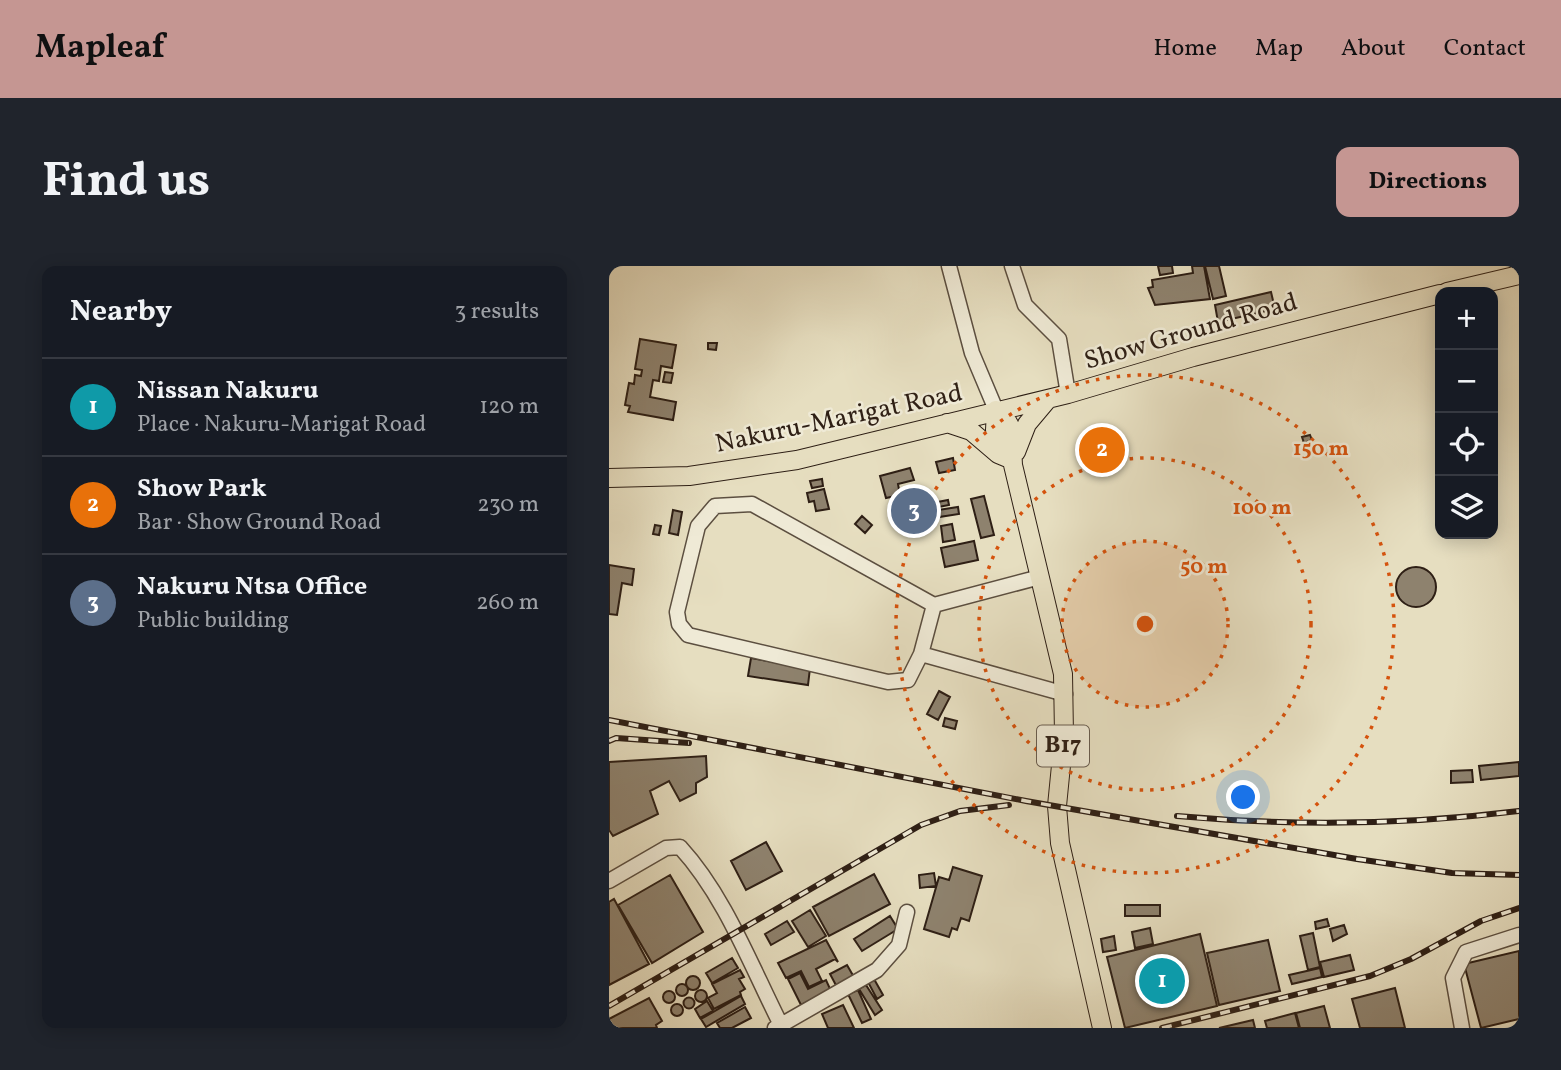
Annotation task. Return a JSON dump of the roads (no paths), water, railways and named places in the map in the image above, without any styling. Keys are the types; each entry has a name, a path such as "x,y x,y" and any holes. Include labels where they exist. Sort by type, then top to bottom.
{"main road":[{"path":"1468,287 1519,275"},
{"name":"Show Ground Road","path":"996,410 1068,394 1193,357 1435,295"},
{"path":"945,422 971,431 1012,461 1027,424 1048,399"},
{"name":"Nakuru-Marigat Road","path":"609,478 741,471 996,410 1005,417 1011,428 1012,461 1065,694 1057,799 1060,844 1102,1028"}],"street":[{"path":"949,266 972,353 996,410"},
{"path":"1012,266 1025,305 1059,338 1068,394"},
{"path":"934,605 921,653 908,680 888,682 688,635 679,624 677,612 698,526 716,506 752,504 934,605 1040,577"},
{"path":"921,653 1065,694"},
{"path":"609,881 666,848 680,847 711,891 780,1027 877,970 899,945 907,912"},
{"path":"1462,1028 1453,978 1466,952 1519,935"}],"railway":[{"path":"609,720 1026,801 1357,859 1452,873 1519,875"},
{"path":"609,741 616,738 689,743"},
{"path":"609,1006 921,825 960,811 1009,805"},
{"path":"1177,816 1305,823 1434,819 1519,811"},
{"path":"1162,1028 1370,976 1411,959 1481,921 1519,908"}],"place":[{"name":"Show Park","path":"1102,450"},
{"name":"Nakuru Ntsa Office","path":"914,511"},
{"name":"Nissan Nakuru","path":"1162,981"}]}
